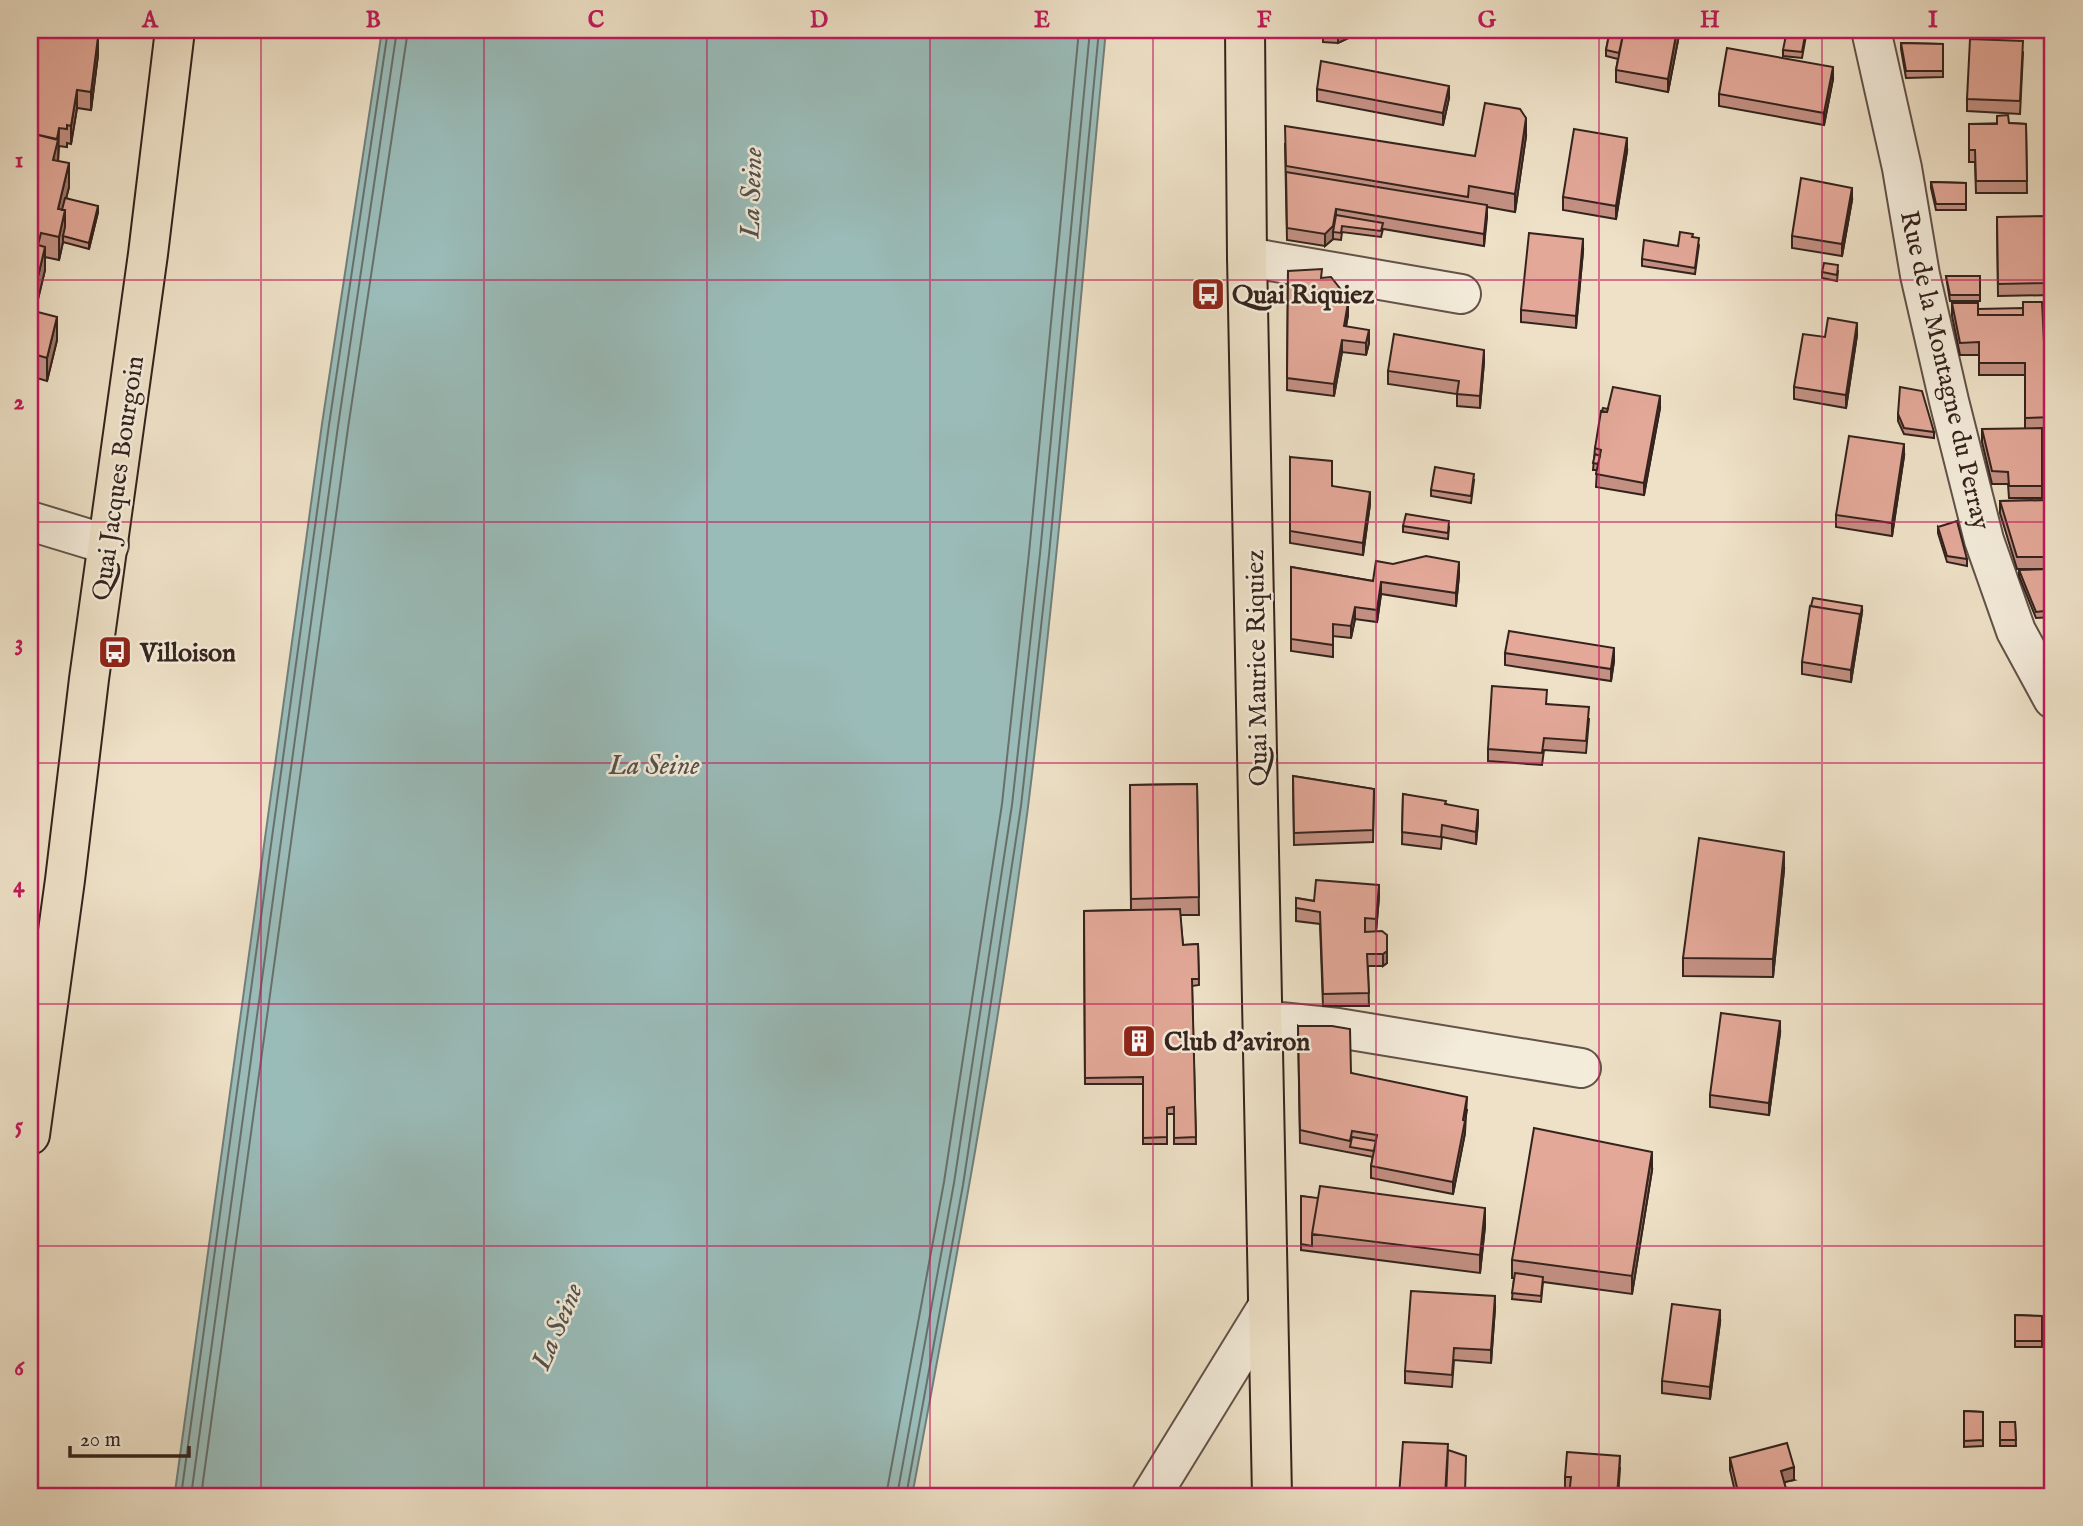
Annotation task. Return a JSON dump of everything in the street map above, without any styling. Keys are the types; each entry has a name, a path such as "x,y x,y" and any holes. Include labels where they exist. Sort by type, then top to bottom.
{"main road":[{"name":"Quai Jacques Bourgoin","path":"30,1135 175,30"},
{"name":"Quai Maurice Riquiez","path":"1245,30 1247,257 1272,1496"}],"street":[{"name":"Rue de la Montagne du Perray","path":"1871,30 1902,169 1929,313 1984,540 2016,631 2053,699"},
{"path":"1247,257 1461,294"},
{"path":"30,521 109,545"},
{"path":"1263,1020 1338,1028 1581,1068"},
{"path":"1151,1496 1268,1306"}],"water":[{"name":"La Seine","path":"382,30 1106,30 1060,516 1028,807 989,1066 912,1496 172,1496 175,1492 322,424"}],"building":[{"path":"30,30 72,30 98,37 91,92 77,90 71,126 67,125 67,129 59,128 57,139 30,133"},
{"path":"1610,30 1624,30 1619,53 1606,50"},
{"path":"1624,30 1677,30 1668,79 1616,70"},
{"path":"1787,30 1806,30 1802,52 1783,50"},
{"path":"1970,39 2023,41 2020,101 1967,99"},
{"path":"1901,43 1943,44 1943,71 1906,71"},
{"path":"1727,48 1833,67 1824,113 1719,94"},
{"path":"1321,61 1449,86 1443,113 1317,89"},
{"path":"1485,103 1520,109 1526,118 1515,194 1469,186 1468,197 1286,166 1285,126 1475,156"},
{"path":"2008,115 2009,123 2026,124 2027,181 1976,181 1975,150 1969,150 1969,124 1997,124 1997,116"},
{"path":"2053,122 2053,181 2052,181"},
{"path":"1574,129 1627,138 1616,206 1563,197"},
{"path":"30,133 58,140 53,160 69,163 58,209 65,210 59,237 41,233 38,245 45,247 30,310"},
{"path":"1286,172 1487,205 1484,234 1336,209 1333,226 1325,234 1287,228"},
{"path":"1801,178 1852,188 1842,244 1792,236"},
{"path":"1931,182 1966,183 1966,204 1936,204"},
{"path":"65,198 98,206 89,243 63,236 65,210 62,210"},
{"path":"1336,215 1383,223 1381,231 1342,226 1341,233 1333,232"},
{"path":"2048,216 2049,283 1998,284 1997,217"},
{"path":"2048,222 2053,222 2053,289 2049,289"},
{"path":"1680,232 1699,238 1695,268 1642,259 1644,240 1678,246"},
{"path":"1529,233 1583,239 1576,316 1521,310"},
{"path":"1824,263 1838,265 1837,275 1822,272"},
{"path":"1322,269 1321,278 1331,277 1342,291 1340,300 1348,303 1344,326 1369,330 1366,343 1342,340 1334,384 1287,378 1288,271"},
{"path":"1946,276 1980,276 1980,295 1950,295"},
{"path":"2023,302 2042,302 2045,362 2053,362 2053,417 2025,418 2025,363 1979,363 1979,342 1960,343 1952,303 1978,303 1978,315 2023,315"},
{"path":"2023,308 2023,315 1978,315 1978,309"},
{"path":"30,310 57,317 47,358 30,353"},
{"path":"1828,318 1857,323 1846,395 1794,387 1803,334 1825,337"},
{"path":"1394,334 1484,350 1480,396 1457,394 1459,381 1388,371"},
{"path":"1613,387 1660,396 1644,483 1596,474 1601,450 1595,448 1601,411 1607,412"},
{"path":"1900,387 1922,391 1934,432 1904,428 1898,414"},
{"path":"2042,428 2042,486 2009,486 2008,472 1992,471 1982,429"},
{"path":"1849,436 1904,444 1892,523 1836,515"},
{"path":"1595,454 1600,456 1598,464 1593,463"},
{"path":"1290,457 1332,461 1332,486 1370,492 1363,543 1290,531"},
{"path":"1435,467 1474,474 1471,496 1431,490"},
{"path":"2053,500 2053,557 2017,557 2000,501"},
{"path":"1406,514 1449,521 1448,533 1403,526"},
{"path":"1957,521 1967,559 1947,556 1938,527"},
{"path":"1426,556 1459,562 1456,593 1381,582 1377,610 1355,607 1351,626 1333,624 1333,645 1291,639 1291,567 1373,581 1376,561 1393,564"},
{"path":"2053,569 2053,610 2036,612 2019,570"},
{"path":"1813,598 1862,606 1860,620 1860,614 1811,606"},
{"path":"1810,606 1860,614 1851,670 1802,662"},
{"path":"1509,631 1614,648 1611,669 1505,653"},
{"path":"1492,686 1547,690 1546,704 1589,707 1586,741 1544,738 1542,753 1488,749"},
{"path":"1293,776 1374,789 1373,830 1294,833"},
{"path":"1197,784 1199,897 1131,899 1130,785"},
{"path":"1403,794 1446,801 1445,804 1478,810 1476,832 1442,825 1441,837 1402,832"},
{"path":"1699,838 1784,852 1773,959 1683,958"},
{"path":"1316,880 1379,885 1376,919 1365,918 1365,932 1382,931 1387,935 1387,951 1383,954 1367,954 1369,993 1323,994 1320,912 1296,908 1296,898 1314,901"},
{"name":"Club d'aviron","path":"1180,909 1183,945 1198,944 1199,979 1192,979 1196,1137 1174,1138 1174,1107 1167,1108 1167,1137 1143,1138 1143,1077 1085,1078 1084,911"},
{"path":"1721,1013 1780,1021 1769,1103 1710,1095"},
{"path":"1298,1026 1350,1029 1351,1073 1467,1097 1453,1182 1371,1166 1377,1135 1352,1131 1350,1141 1300,1130"},
{"path":"1534,1128 1652,1152 1632,1276 1512,1260"},
{"path":"1352,1137 1376,1141 1374,1151 1350,1147"},
{"path":"1320,1186 1485,1208 1480,1255 1312,1234"},
{"path":"1301,1196 1318,1198 1312,1246 1301,1244"},
{"path":"1515,1273 1543,1277 1541,1296 1512,1293"},
{"path":"1411,1291 1495,1296 1491,1350 1454,1348 1452,1375 1405,1371"},
{"path":"1672,1304 1720,1310 1710,1387 1662,1381"},
{"path":"2015,1315 2042,1316 2042,1341 2015,1341"},
{"path":"1964,1411 1983,1412 1983,1440 1964,1441"},
{"path":"2000,1422 2015,1422 2016,1440 2000,1440"},
{"path":"1403,1442 1448,1444 1445,1496 1399,1496"},
{"path":"1787,1443 1794,1467 1781,1471 1788,1496 1739,1496 1730,1458"},
{"path":"1448,1450 1466,1456 1465,1494 1446,1496"},
{"path":"1567,1452 1620,1456 1617,1496 1569,1496 1571,1477 1565,1477"}],"place":[{"name":"Quai Riquiez","path":"1208,294"},
{"name":"Villoison","path":"115,652"},
{"name":"Club d'aviron","path":"1139,1041"}]}
